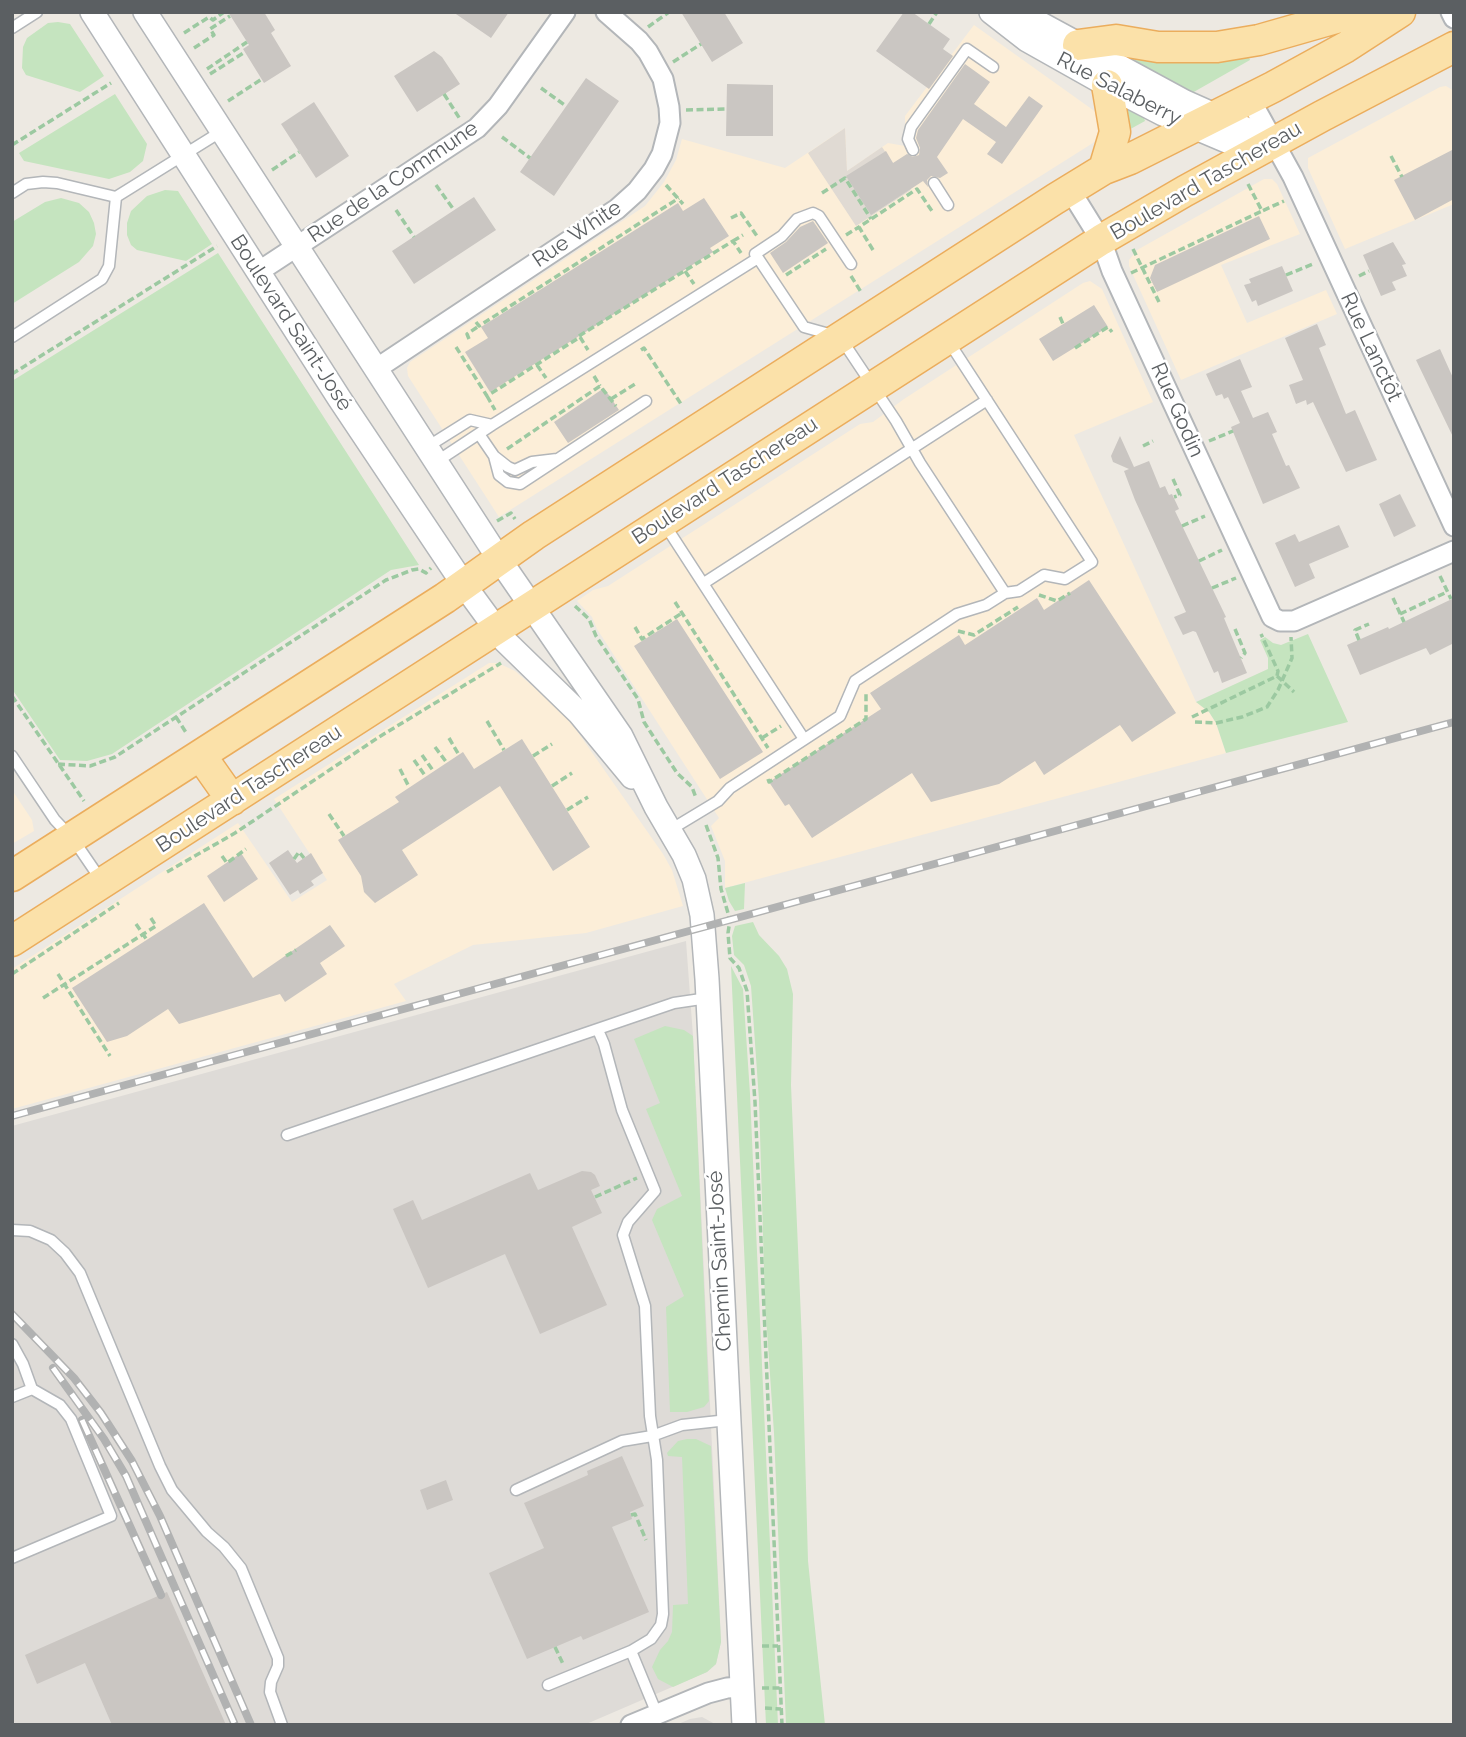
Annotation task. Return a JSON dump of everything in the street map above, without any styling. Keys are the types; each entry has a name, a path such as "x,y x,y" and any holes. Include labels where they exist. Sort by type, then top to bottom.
{"main road":[{"path":"1078,45 1116,40 1158,47 1217,47 1400,12"},
{"path":"12,876 73,839 194,745 464,585 499,559 840,337 1104,169 1130,159 1250,99 1347,24"},
{"name":"Boulevard Taschereau","path":"12,941 114,891 232,800 1101,240 1265,147 1454,47"},
{"path":"1104,169 1115,132 1107,85"},
{"path":"194,745 232,800"}],"street":[{"name":"Boulevard Saint-José","path":"92,12 339,398 496,630"},
{"path":"145,12 531,607"},
{"name":"Rue de la Commune","path":"258,272 467,135 488,118 565,12"},
{"name":"Rue White","path":"376,369 617,209 637,191 654,169 662,154 670,123 663,79 639,41 606,12"},
{"name":"Rue Salaberry","path":"991,12 1027,40 1107,85 1265,147"},
{"name":"Rue Salaberry","path":"1019,12 1204,121"},
{"path":"1451,12 1454,18"},
{"name":"Rue Lanctôt","path":"1250,99 1265,147 1288,168 1454,526"},
{"name":"Rue Godin","path":"1070,190 1101,240 1112,271 1264,604 1275,619 1289,621 1454,551"},
{"name":"Chemin Saint-José","path":"531,607 621,736 656,807 684,855 697,891 704,937 708,998 744,1725"},
{"name":"Chemin Saint-José","path":"496,630 579,713 656,807"},
{"path":"631,1725 717,1690 742,1688"}],"lane":[{"path":"12,28 37,12"},
{"path":"913,150 908,139 911,127 967,49 993,67"},
{"path":"12,193 26,184 43,182 116,197 222,131"},
{"path":"934,183 948,205"},
{"path":"12,337 102,279 109,266 116,197"},
{"path":"755,254 782,236 801,216 813,213 819,216 850,270"},
{"path":"431,455 479,434 758,258 804,327 840,337 1005,593"},
{"path":"670,830 718,801 730,788 840,716 855,681 957,614 986,606 1005,593 1019,591 1044,575 1065,579 1092,562 947,339"},
{"path":"704,583 987,400"},
{"path":"479,434 498,454 499,475 514,484 527,481 646,401"},
{"path":"431,455 470,420 492,425"},
{"path":"663,521 804,739"},
{"path":"12,756 55,820 114,891"},
{"path":"287,1135 684,1001 708,998"},
{"path":"548,1685 631,1651 651,1639 663,1619 657,1460 652,1436 645,1306 623,1235 628,1222 654,1191 622,1110 598,1030"},
{"path":"12,1230 30,1231 51,1240 80,1273 160,1466 173,1490 241,1568 278,1658 270,1692 282,1725"},
{"path":"12,1344 32,1389 60,1405 71,1419 111,1516 12,1558"},
{"path":"12,1397 32,1389"},
{"path":"516,1489 622,1441 652,1436 682,1425 728,1420"},
{"path":"631,1651 657,1714"}],"path":[{"path":"184,33 209,17 213,20 224,12"},
{"path":"647,27 670,12"},
{"path":"929,24 937,12"},
{"path":"194,48 214,35 211,29 230,16"},
{"path":"207,69 247,41"},
{"path":"672,63 701,44"},
{"path":"210,74 245,52"},
{"path":"228,101 262,79"},
{"path":"12,145 111,83"},
{"path":"541,88 566,106"},
{"path":"444,94 462,121"},
{"path":"682,110 726,109"},
{"path":"502,137 530,158"},
{"path":"272,170 299,152"},
{"path":"1391,156 1402,177"},
{"path":"822,193 845,178 871,219"},
{"path":"662,181 683,204"},
{"path":"1248,184 1262,211"},
{"path":"436,185 454,210"},
{"path":"848,234 917,189 932,211"},
{"path":"469,339 467,334 679,198"},
{"path":"1130,273 1192,246 1206,237 1223,232 1287,199"},
{"path":"396,210 414,237"},
{"path":"731,218 741,212 760,241"},
{"path":"859,227 873,250"},
{"path":"487,397 743,235"},
{"path":"733,241 741,253"},
{"path":"720,242 724,247"},
{"path":"783,277 831,245"},
{"path":"12,374 217,246"},
{"path":"1133,249 1159,302"},
{"path":"1286,275 1316,263"},
{"path":"850,270 861,292"},
{"path":"1356,277 1369,271"},
{"path":"473,317 479,326"},
{"path":"1060,317 1063,324"},
{"path":"1075,348 1108,327 1112,332"},
{"path":"580,337 589,352"},
{"path":"456,347 494,408"},
{"path":"637,352 644,348 681,404"},
{"path":"593,374 619,411"},
{"path":"611,399 635,384"},
{"path":"498,454 600,386"},
{"path":"1207,442 1233,431"},
{"path":"1143,446 1153,441"},
{"path":"1173,480 1180,495 1174,497"},
{"path":"500,520 511,513"},
{"path":"1182,526 1207,515"},
{"path":"1199,561 1223,549"},
{"path":"58,764 90,766 115,757 386,580 412,570 419,569 426,573"},
{"path":"1212,588 1236,578"},
{"path":"1036,594 1057,601 1073,591"},
{"path":"1400,614 1447,592"},
{"path":"949,637 959,631 974,635 1026,601"},
{"path":"675,602 770,750"},
{"path":"575,606 589,619 604,647 639,699 643,722 677,773 692,787 696,797"},
{"path":"635,627 642,639 682,613"},
{"path":"682,625 688,622"},
{"path":"1359,640 1356,631 1369,624"},
{"path":"1235,629 1245,653 1241,658"},
{"path":"1261,635 1278,671 1277,676"},
{"path":"1277,676 1193,720 1216,723 1258,711 1272,702 1292,659 1292,642"},
{"path":"604,647 610,643"},
{"path":"156,878 235,833 369,744 500,663"},
{"path":"1277,676 1294,692"},
{"path":"769,782 866,719 866,691"},
{"path":"12,696 84,801"},
{"path":"730,700 735,696"},
{"path":"176,718 194,745"},
{"path":"762,738 791,720"},
{"path":"488,721 504,750"},
{"path":"449,738 459,755"},
{"path":"533,755 552,744"},
{"path":"435,747 447,763"},
{"path":"422,755 434,772"},
{"path":"415,760 426,777"},
{"path":"400,769 409,788"},
{"path":"552,786 572,773"},
{"path":"567,810 588,797"},
{"path":"329,814 344,836"},
{"name":"Chemin Saint-José","path":"708,832 718,858 721,889 730,920 730,958 739,968 747,991 755,1102 782,1725"},
{"path":"222,856 227,863 246,849"},
{"path":"294,859 299,852 304,858"},
{"path":"12,974 114,891"},
{"path":"43,998 156,926 149,915"},
{"path":"136,924 147,940"},
{"path":"286,956 296,950"},
{"path":"58,974 110,1056"},
{"path":"595,1197 647,1173"},
{"path":"645,1509 633,1515 646,1540"},
{"path":"762,1646 778,1646"},
{"path":"555,1647 558,1653"},
{"path":"765,1708 781,1709"}],"shaded area":[{"path":"974,25 1100,116 1100,135 1093,143 499,517 408,376 407,368 410,362 645,206 664,182 676,160 682,139 785,168 845,128 847,171 888,143 905,146 905,116"},
{"path":"1446,86 1454,91 1454,204 1345,249 1308,168 1308,158"},
{"path":"845,128 847,171 882,147 911,190 856,226 808,153"},
{"path":"1264,179 1272,179 1277,184 1300,234 1221,265 1247,323 1326,290 1337,314 1181,380 1129,266 1129,260 1137,250"},
{"path":"1090,281 1102,289 1153,402 1074,435 1196,702 1209,712 1216,723 1226,753 725,888 725,861 711,826 719,818 597,629 592,617 577,601 593,590 608,586 860,424 873,422 904,399"},
{"path":"489,663 498,663 515,671 570,721 663,854 672,870 683,906 586,933 473,945 394,984 406,1001 12,1109 12,969 238,823 292,902 327,880 274,799"},
{"path":"12,790 32,820 34,831 12,844"},
{"path":"686,941 693,1036 721,1642 716,1664 707,1672 584,1725 12,1725 12,1126"},
{"path":"702,1717 717,1725 676,1725 690,1719"}],"green space":[{"path":"48,23 70,24 104,76 80,92 26,75 22,68 23,47 27,38"},
{"path":"1119,56 1222,60 1249,57 1250,60 1192,93"},
{"path":"115,94 147,144 143,161 130,172 109,179 24,161 19,153"},
{"path":"1128,109 1145,121 1125,132 1122,114"},
{"path":"165,190 178,191 212,244 186,261 137,250 131,245 127,235 131,211 147,196"},
{"path":"61,198 79,203 89,212 96,234 93,246 79,262 12,304 12,222 45,202"},
{"path":"218,253 419,565 391,570 112,754 87,761 60,760 12,689 12,381"},
{"path":"1308,634 1348,722 1226,753 1216,723 1209,712 1196,702 1268,669 1268,658 1260,640 1265,637 1281,645"},
{"path":"745,883 744,909 735,911 725,888"},
{"path":"753,922 759,935 787,969 793,994 791,1085 808,1561 825,1725 786,1725 774,1433 765,1302 759,1100 751,986 744,965 734,955 732,936 735,926"},
{"path":"731,966 743,989 750,1094 778,1725 766,1725"},
{"path":"665,1026 684,1030 693,1036 709,1401 704,1407 687,1412 670,1412 666,1307 684,1296 652,1220 657,1209 682,1196 646,1109 660,1103 634,1039"},
{"path":"696,1439 711,1446 721,1642 716,1664 707,1672 673,1687 658,1679 652,1667 672,1632 673,1605 688,1604 682,1457 668,1456 667,1453 678,1441"}],"building":[{"path":"228,12 264,12 275,30 271,33 291,66 264,83 243,49 249,45"},
{"path":"453,12 509,12 491,38"},
{"path":"681,12 724,12 743,43 712,62"},
{"path":"904,12 912,12 950,39 943,49 953,56 929,89 876,51"},
{"path":"434,51 442,57 460,84 417,112 394,76"},
{"path":"965,64 990,82 974,104 1006,127 1029,96 1043,106 1002,164 987,154 996,142 963,119 937,157 948,173 940,178 931,176 927,180 928,187 923,181 871,215 846,176 886,151 893,163 907,154 913,157 919,155 920,148 916,138 918,130"},
{"path":"586,78 619,101 554,196 520,172"},
{"path":"727,84 773,85 773,136 726,136"},
{"path":"314,102 349,156 316,178 281,124"},
{"path":"1454,149 1454,199 1415,220 1394,180"},
{"path":"474,197 496,230 414,284 392,251"},
{"path":"704,198 729,236 710,248 713,252 490,392 465,352 488,338 481,327 678,203 683,211"},
{"path":"1259,216 1270,239 1157,292 1150,278 1155,265"},
{"path":"813,221 828,243 783,273 770,253 786,242 800,227"},
{"path":"1393,242 1406,264 1402,265 1407,276 1392,282 1396,290 1381,296 1363,255"},
{"path":"1282,266 1293,291 1258,306 1256,300 1252,302 1244,285 1251,283 1249,279"},
{"path":"1094,305 1108,327 1053,361 1039,339"},
{"path":"1317,324 1326,345 1319,348 1346,414 1355,410 1377,460 1346,472 1313,402 1307,405 1306,400 1296,404 1289,385 1303,380 1285,338"},
{"path":"1440,349 1454,380 1454,439 1416,360"},
{"path":"1240,359 1252,387 1241,391 1253,418 1268,412 1277,432 1272,434 1286,466 1289,465 1300,488 1263,504 1231,427 1240,423 1228,397 1224,399 1222,394 1216,396 1206,374"},
{"path":"604,388 619,410 568,443 554,422"},
{"path":"1120,436 1134,467 1149,461 1160,488 1165,486 1169,495 1172,494 1179,509 1175,511 1226,617 1224,618 1247,673 1222,683 1218,671 1214,673 1196,632 1183,635 1174,617 1186,612 1135,500 1124,471 1129,469 1113,462 1111,456"},
{"path":"1400,494 1416,526 1394,537 1379,504"},
{"path":"1339,525 1349,547 1309,564 1315,578 1295,587 1275,543 1295,534 1299,542"},
{"path":"1089,580 1176,713 1132,742 1120,725 1044,775 1035,761 999,784 931,802 912,773 812,838 789,804 785,806 769,782 881,709 870,693 959,635 965,645 1037,598 1044,610"},
{"path":"1454,598 1454,643 1430,655 1426,648 1360,675 1347,645 1388,627 1389,629"},
{"path":"677,619 763,752 720,779 634,646"},
{"path":"522,739 590,847 553,871 500,786 402,850 418,875 375,903 364,892 361,876 338,840 399,802 395,797 463,752 474,769"},
{"path":"288,850 297,863 311,853 323,873 311,881 314,885 300,894 298,890 290,895 269,863"},
{"path":"241,853 258,879 224,902 207,876"},
{"path":"204,903 253,978 330,925 345,946 320,963 327,974 285,1002 280,994 179,1024 168,1009 127,1036 107,1042 72,988"},
{"path":"582,1171 595,1175 600,1186 591,1190 602,1213 572,1227 607,1305 540,1334 505,1254 428,1288 393,1209 413,1200 422,1220 530,1173 538,1190"},
{"path":"622,1456 644,1506 630,1512 632,1519 612,1527 649,1612 583,1640 581,1636 527,1659 489,1573 544,1548 524,1503 588,1475 587,1471"},
{"path":"446,1480 453,1500 427,1510 420,1490"},
{"path":"167,1592 226,1725 112,1725 85,1663 37,1684 25,1655"}],"railway":[{"path":"12,1116 1454,722"},
{"path":"12,1314 74,1378 132,1461 160,1516 251,1725"},
{"path":"53,1368 104,1439 126,1476 235,1725"},
{"path":"82,1420 161,1595"}]}
